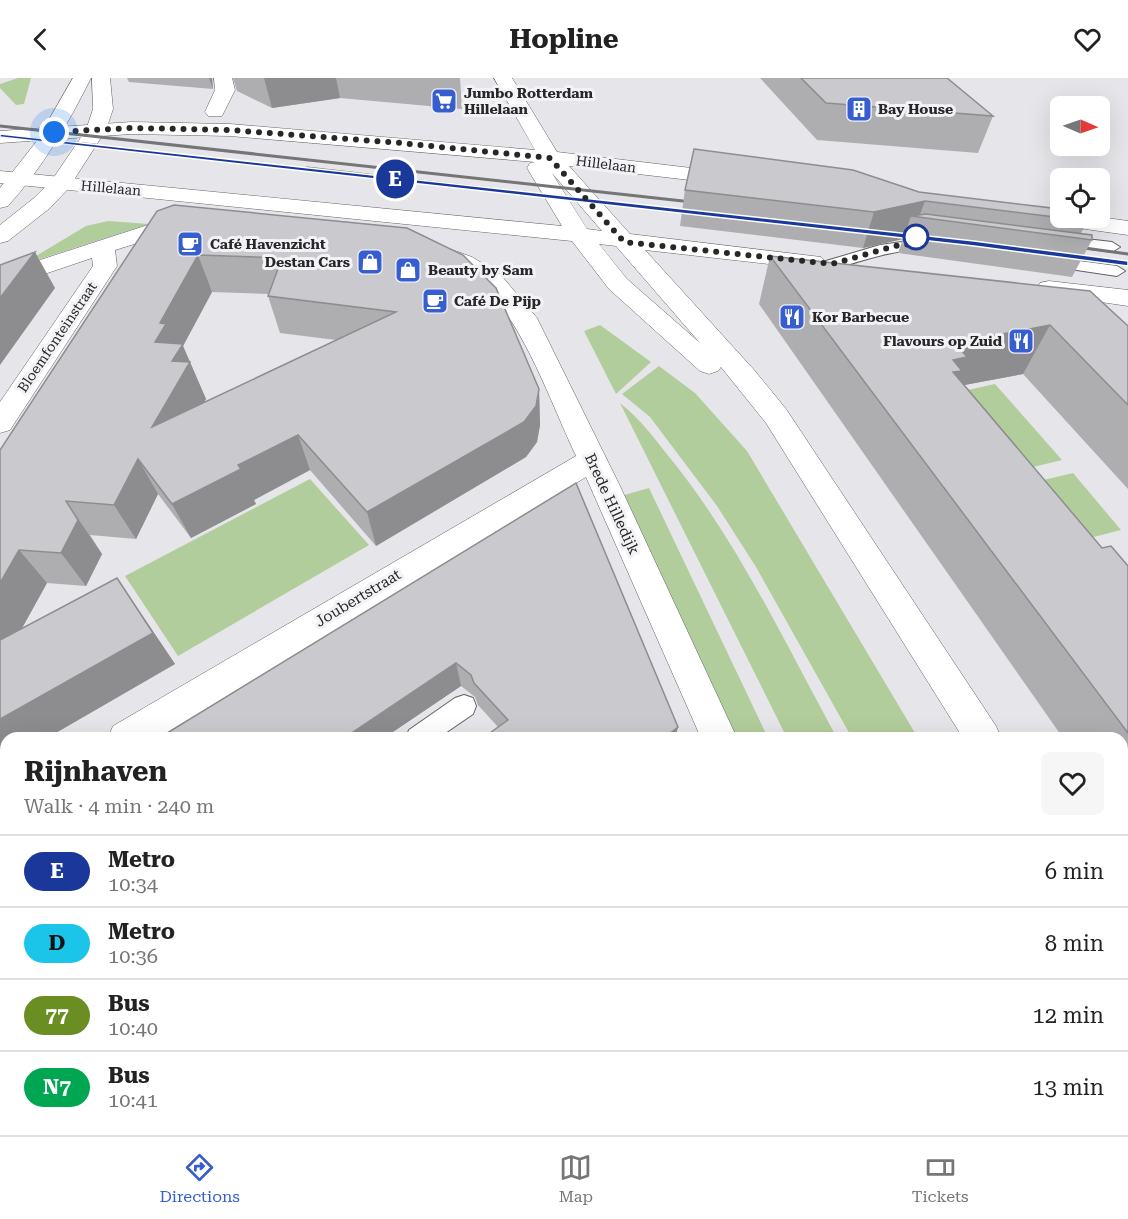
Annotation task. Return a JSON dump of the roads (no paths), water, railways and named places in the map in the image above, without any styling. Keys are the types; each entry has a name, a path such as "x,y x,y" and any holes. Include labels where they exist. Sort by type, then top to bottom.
{"street":[{"path":"0,236 42,202 51,167 54,132 82,78"},
{"path":"0,201 12,175 51,167 83,148 96,130 103,109 101,78"},
{"path":"215,112 225,90 223,78"},
{"path":"489,78 540,156 624,242 757,391 776,416 979,732"},
{"path":"503,78 580,236 618,284 746,399 805,462"},
{"name":"Hillelaan","path":"5,136 96,130 174,128 230,130 540,156 749,181"},
{"path":"5,136 51,167"},
{"name":"Hillelaan","path":"12,175 51,167 624,242 889,270"},
{"path":"1020,214 1116,233"},
{"path":"0,282 36,268 165,227 211,228"},
{"name":"Bloemfonteinstraat","path":"0,423 105,266 103,248"},
{"name":"Brede Hilledijk","path":"421,249 449,254 491,279 524,318 592,460 716,732"},
{"path":"1026,286 1126,297"},
{"name":"Joubertstraat","path":"136,732 592,460"}],"lane":[{"path":"1049,239 1116,233 1117,271 1126,297"},
{"path":"832,264 895,246 912,244 944,248"},
{"path":"1030,260 1117,271"},
{"path":"427,732 464,706"}],"railway":[{"path":"0,126 701,203"},
{"path":"0,136 96,145"},
{"path":"307,168 698,213"},
{"path":"1070,246 1128,254"},
{"path":"1067,256 1102,261"},
{"path":"1091,259 1128,264"}],"metro line":[{"name":"E","path":"0,136 974,243 1128,264"}],"place":[{"name":"Jumbo Rotterdam Hillelaan","path":"444,101"},
{"name":"Bay House","path":"859,109"},
{"name":"Café Havenzicht","path":"190,244"},
{"name":"Destan Cars","path":"370,262"},
{"name":"Beauty by Sam","path":"408,270"},
{"name":"Café De Pijp","path":"435,301"},
{"name":"Kor Barbecue","path":"792,317"},
{"name":"Flavours op Zuid","path":"1021,341"}]}
